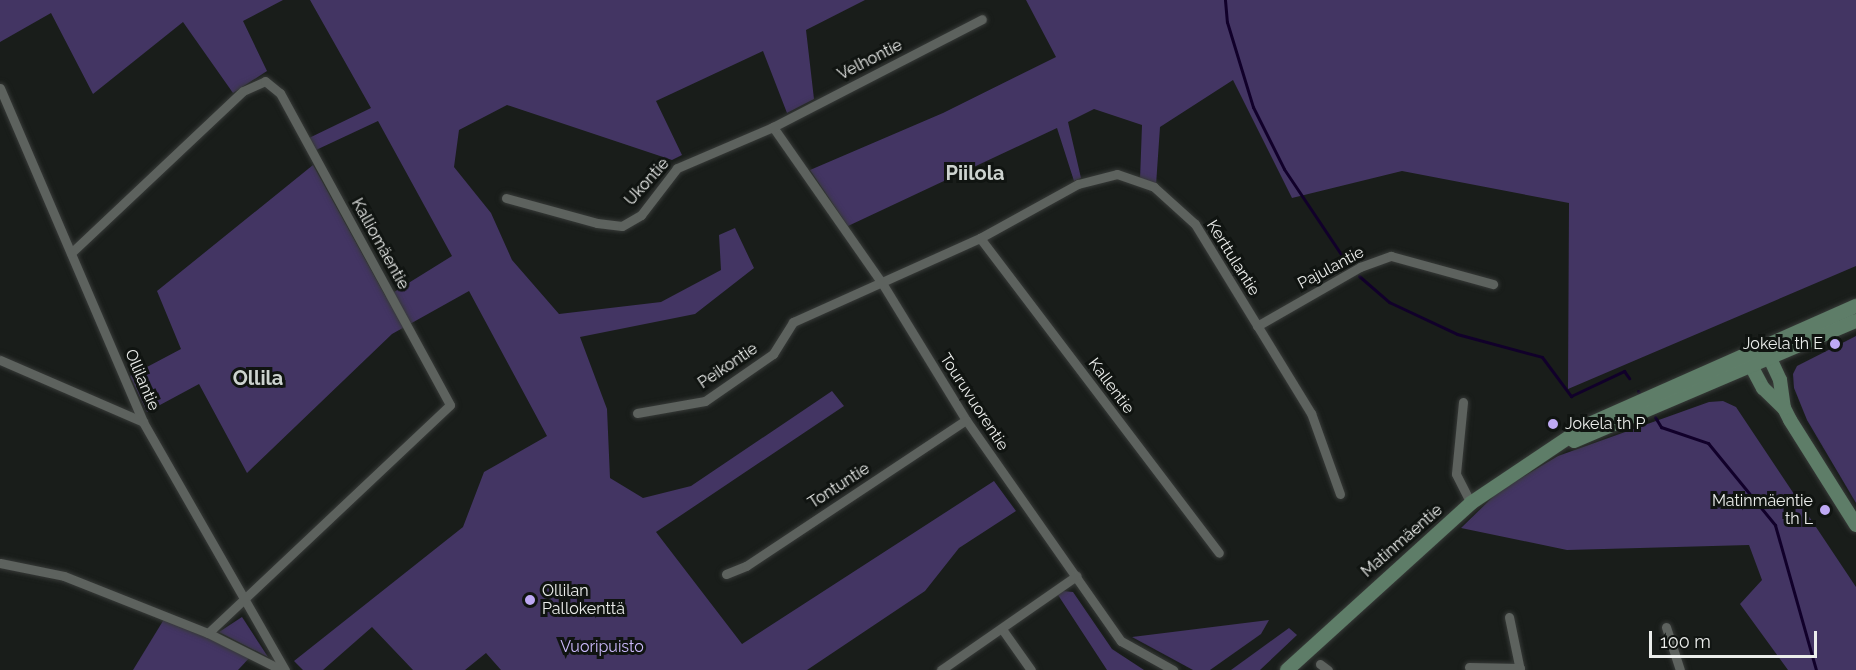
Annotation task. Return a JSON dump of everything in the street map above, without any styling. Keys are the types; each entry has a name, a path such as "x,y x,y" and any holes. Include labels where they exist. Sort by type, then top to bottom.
{"main road":[{"path":"1767,353 1856,306"},
{"path":"1767,353 1856,321"},
{"path":"1767,353 1782,387 1784,408"},
{"name":"Matinmäentie","path":"1287,670 1470,503 1550,450 1611,413 1746,354 1767,353"},
{"name":"Matinmäentie","path":"1550,450 1751,368 1767,353"},
{"path":"1746,354 1763,388 1784,408 1856,525"}],"street":[{"name":"Velhontie","path":"773,127 982,19"},
{"name":"Kalliomäentie","path":"71,253 243,91 266,81 280,93 450,405 244,603"},
{"name":"Ollilantie","path":"0,88 143,422 284,670"},
{"name":"Ukontie","path":"506,198 597,223 622,226 641,215 677,168 773,127"},
{"name":"Touruvuorentie","path":"773,127 882,283 966,420 1121,640 1173,670"},
{"name":"Kerttulantie","path":"882,283 980,238 1078,184 1117,174 1154,187 1195,224 1311,413 1340,494"},
{"name":"Kallentie","path":"980,238 1219,553"},
{"name":"Pajulantie","path":"1257,326 1360,267 1391,256 1493,284"},
{"name":"Peikontie","path":"637,413 705,401 774,354 793,322 867,285 882,283"},
{"path":"0,360 143,422"},
{"path":"1463,402 1456,474 1470,503"},
{"name":"Tontuntie","path":"726,574 746,566 966,420"},
{"path":"0,564 64,576 208,633 284,670"},
{"path":"941,670 1076,576"},
{"path":"208,633 244,603"},
{"path":"1469,667 1520,669 1509,617"},
{"path":"1666,627 1680,670"},
{"path":"1002,629 1031,670"}],"green space":[{"path":"0,0 283,0 243,21 267,71 233,93 183,22 93,94 51,13 0,42"},
{"name":"Vuoripuisto","path":"310,0 865,0 806,30 814,99 787,113 763,51 656,101 682,155 672,160 507,105 459,130 454,167 491,213 512,260 559,314 661,302 721,270 719,235 735,228 754,268 695,314 580,337 607,409 610,478 643,498 691,486 832,391 844,406 656,532 742,644 994,481 1016,511 959,548 925,591 807,670 501,670 486,653 465,670 413,670 372,627 323,670 303,670 294,661 463,527 484,472 547,436 469,291 392,334 247,473 199,384 147,412 130,376 181,349 157,291 313,165 386,297 452,256 378,121 316,150 309,138 371,108"},
{"path":"1026,0 1856,0 1856,266 1568,389 1569,203 1402,171 1292,198 1233,80 1160,127 1156,185 1140,180 1142,125 1094,109 1068,122 1081,178 1074,181 1057,128 848,226 810,170 943,113 1056,57"},
{"path":"1856,336 1856,503 1807,420 1794,388 1793,374 1797,366"},
{"path":"1723,401 1736,407 1856,587 1856,670 1788,670 1740,604 1762,580 1749,545 1567,550 1461,528 1499,491 1558,456 1709,402"},
{"path":"1063,591 1073,592 1112,649 1144,670 1107,670 1058,595"},
{"path":"166,616 252,655 238,670 133,670"},
{"path":"242,617 268,657 219,632"},
{"path":"1269,620 1261,634 1210,670 1193,670 1132,637"},
{"path":"1289,628 1297,635 1260,670 1231,670"}],"waterway":[{"path":"1225,0 1227,22 1253,107 1284,169 1347,263"},
{"path":"1359,276 1389,302 1457,334 1542,357 1571,396 1624,371 1629,378"},
{"path":"1655,417 1661,427 1708,443 1775,525 1816,670"}],"place":[{"name":"Jokela th E","path":"1835,344"},
{"name":"Jokela th P","path":"1553,424"},
{"name":"Matinmäentie th L","path":"1825,510"},
{"name":"Ollilan Pallokenttä","path":"530,600"}],"district":[{"name":"Piilola","path":"975,173"},
{"name":"Ollila","path":"258,378"}]}
